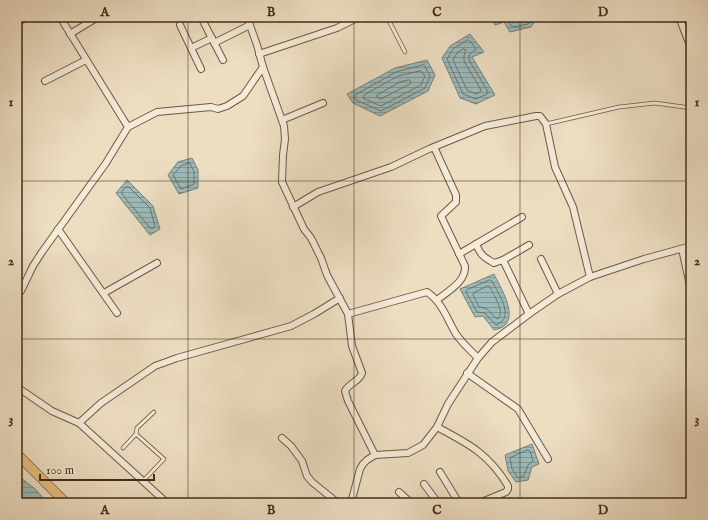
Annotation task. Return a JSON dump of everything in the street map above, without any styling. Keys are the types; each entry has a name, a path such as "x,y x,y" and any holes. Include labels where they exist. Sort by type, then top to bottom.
{"main road":[{"path":"17,454 66,503"}],"street":[{"path":"17,22 28,17"},
{"path":"60,17 128,127"},
{"path":"70,34 98,17"},
{"path":"202,17 223,60"},
{"path":"248,17 263,67 284,126 285,139 282,182 304,229 311,238 321,258 327,275 348,314 352,346 362,373 361,377 349,385 346,391 348,401 376,455"},
{"path":"259,54 337,28 359,17"},
{"path":"679,17 689,35 691,48"},
{"path":"180,25 201,69"},
{"path":"191,48 250,25"},
{"path":"45,81 86,60"},
{"path":"17,294 22,288 33,266 106,163 128,127 157,112 211,108 218,109 227,106 243,96 263,67"},
{"path":"282,120 323,103"},
{"path":"294,207 318,192 391,167 485,126 540,116 546,124 555,167 573,207 590,277"},
{"path":"434,147 456,195 456,202 441,216 465,266 465,272 460,282 437,300"},
{"path":"459,254 522,217"},
{"path":"58,229 117,313"},
{"path":"476,244 480,254 494,263 503,260 529,245"},
{"path":"351,503 360,469 367,460 376,455 404,454 414,451 423,445 437,427 448,404 478,358 492,342 529,314 558,294 590,277 644,259 682,250 691,246"},
{"path":"682,250 691,290"},
{"path":"541,259 558,294"},
{"path":"503,260 529,314"},
{"path":"104,294 157,263"},
{"path":"17,283 22,288"},
{"path":"348,314 427,292 434,296 456,334 478,358"},
{"path":"79,423 101,403 155,366 177,358 291,326 340,298"},
{"path":"467,373 518,410 548,459"},
{"path":"17,387 52,411 79,423 167,503"},
{"path":"437,427 462,440 486,457 508,486 506,492 479,503"},
{"path":"282,438 291,446 302,461 312,482 338,503"},
{"path":"440,472 459,503"},
{"path":"424,484 438,503"},
{"path":"399,492 411,503"}],"lane":[{"path":"387,17 405,52"},
{"path":"546,124 619,107 655,103 691,108"},
{"path":"123,448 136,434 137,428 154,412"},
{"path":"136,434 164,459 143,481"}],"water":[{"path":"490,17 537,18 531,27 510,32 504,22 495,25"},
{"path":"470,34 484,52 472,57 495,95 476,104 460,98 442,58 450,46"},
{"path":"427,60 435,75 428,91 380,116 353,103 347,94 395,68"},
{"path":"192,158 198,170 198,188 179,194 168,175 178,162"},
{"path":"127,180 153,206 160,229 150,235 116,193"},
{"path":"494,274 506,300 509,314 508,320 504,326 494,330 483,316 475,317 460,289"},
{"path":"532,444 539,464 532,467 528,480 516,482 508,471 505,455"},
{"path":"17,475 34,488 48,503 17,503"}]}
